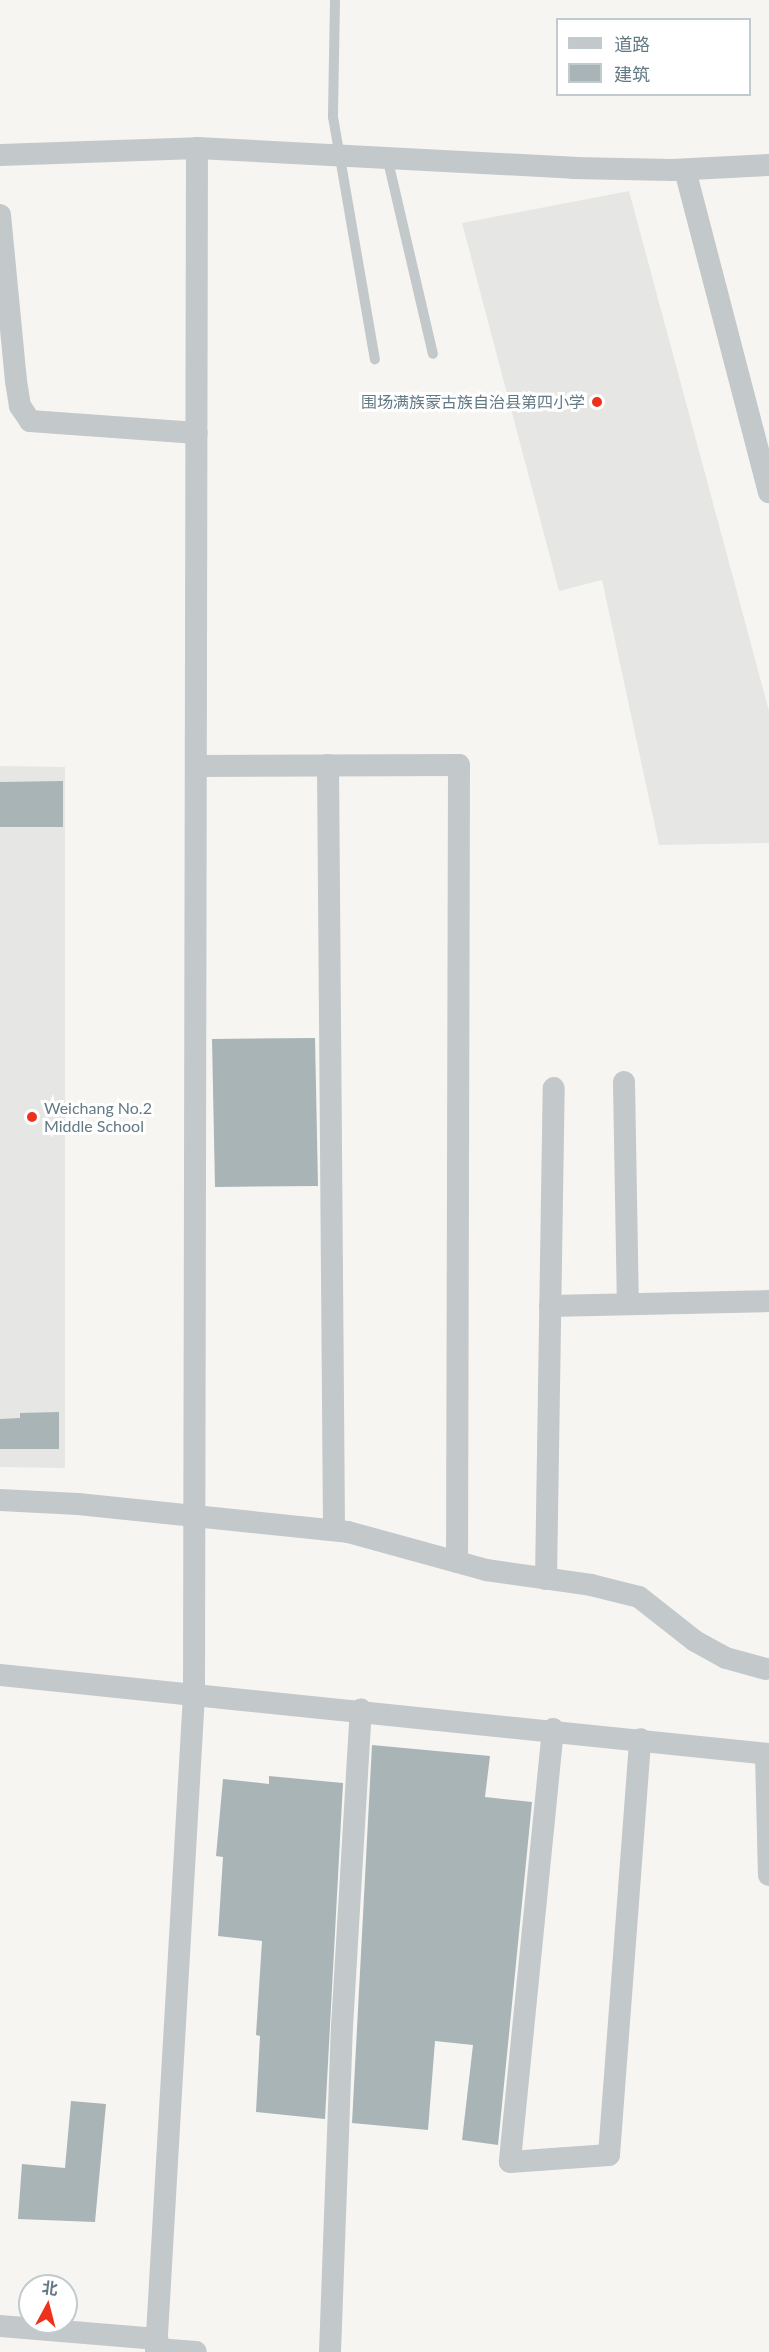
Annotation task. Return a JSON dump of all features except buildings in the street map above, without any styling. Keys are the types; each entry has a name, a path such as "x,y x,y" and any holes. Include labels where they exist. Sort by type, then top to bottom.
{"street":[{"path":"156,2347 194,1694 198,766 197,148"},
{"path":"0,154 197,148 339,154 388,161 685,170 769,165"},
{"path":"685,170 769,492"},
{"path":"0,215 16,381 20,406 30,421 197,433"},
{"path":"328,765 334,1530"},
{"path":"198,766 459,765 457,1562"},
{"path":"624,1082 627,1304"},
{"path":"546,1579 554,1088"},
{"path":"550,1306 769,1301"},
{"path":"0,1500 78,1504 195,1518 334,1530 457,1562 591,1585 639,1597 695,1641 726,1658 766,1669"},
{"path":"0,1675 553,1729 767,1754 769,1875"},
{"path":"330,2352 342,2027 361,1710"},
{"path":"553,1729 510,2162 609,2155 640,1739"},
{"path":"0,2326 196,2352"}],"lane":[{"path":"335,0 333,117 375,359"},
{"path":"388,161 433,354"}],"shaded area":[{"name":"围场满族蒙古族自治县第四小学","path":"629,191 769,711 769,843 659,845 602,580 559,591 462,223"},
{"name":"Weichang No.2 Middle School","path":"0,766 65,767 65,1468 0,1467"}],"place":[{"name":"围场满族蒙古族自治县第四小学","path":"597,402"},
{"name":"Weichang No.2 Middle School","path":"32,1117"}]}
